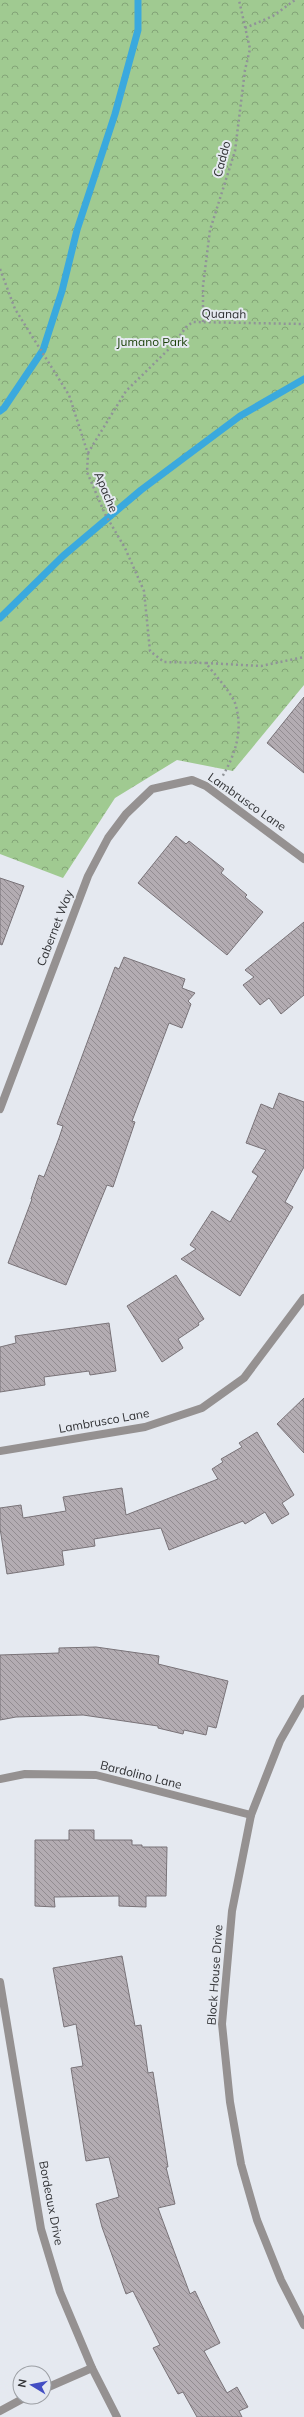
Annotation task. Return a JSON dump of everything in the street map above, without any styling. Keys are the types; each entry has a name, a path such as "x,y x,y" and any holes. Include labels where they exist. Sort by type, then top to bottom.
{"street":[{"name":"Lambrusco Lane","path":"171,784 192,780 214,792 304,859"},
{"name":"Cabernet Way","path":"0,1109 91,870 108,838 126,814 152,789 171,784"},
{"name":"Lambrusco Lane","path":"0,1451 145,1427 202,1408 244,1378 304,1298"},
{"name":"Block House Drive","path":"304,1698 280,1741 251,1815 232,1911 222,2024 230,2102 240,2164 257,2220 281,2280 304,2326"},
{"name":"Bardolino Lane","path":"0,1779 25,1774 96,1775 251,1815"},
{"name":"Bordeaux Drive","path":"0,1982 41,2229 60,2292 92,2368 117,2417"},
{"path":"52,2386 92,2368"},
{"path":"0,2411 12,2405"}],"path":[{"name":"Caddo","path":"203,322 203,286 210,230 235,151 245,70 250,49 239,0"},
{"path":"245,28 273,16 295,0"},
{"name":"Apache","path":"0,269 15,309 69,395 88,454 88,472 105,514 125,548 144,591 150,652 164,662 261,666 304,657"},
{"name":"Quanah","path":"88,454 126,391 172,346 186,326 194,322 304,324"},
{"path":"206,663 235,703 239,735 233,758 214,792"}],"green space":[{"name":"Jumano Park","path":"0,0 304,0 304,685 233,771 177,760 115,798 63,878 0,854"}],"building":[{"path":"304,697 304,773 267,743"},
{"path":"176,836 186,844 189,841 224,869 221,873 247,895 245,897 263,912 227,955 138,883"},
{"path":"0,878 24,886 2,945 0,944"},
{"path":"304,922 304,995 281,1014 269,998 260,1005 243,985 254,977 245,970"},
{"path":"124,957 185,979 182,988 195,993 188,1001 191,1004 182,1028 169,1023 132,1121 135,1122 113,1187 107,1185 66,1285 8,1263 32,1199 39,1175 44,1177 59,1138 63,1126 57,1124 115,967 119,969"},
{"path":"279,1093 304,1102 304,1167 285,1202 293,1207 240,1296 181,1259 196,1249 190,1245 212,1211 230,1222 258,1176 252,1172 266,1150 246,1143 261,1104 273,1109"},
{"path":"176,1275 204,1319 198,1323 199,1325 178,1339 183,1348 162,1362 127,1306"},
{"path":"109,1323 116,1371 90,1375 89,1371 44,1377 45,1385 0,1392 0,1347 16,1343 15,1336"},
{"path":"304,1398 304,1453 277,1424"},
{"path":"257,1432 294,1495 282,1503 289,1514 272,1524 265,1512 245,1524 243,1521 169,1550 161,1528 94,1539 95,1546 62,1551 64,1565 7,1574 0,1528 0,1508 21,1505 23,1518 66,1511 63,1497 122,1488 126,1515 218,1479 212,1469 223,1462 221,1459 242,1447 239,1443"},
{"path":"96,1647 159,1656 158,1664 228,1681 216,1728 208,1726 206,1735 184,1730 183,1734 158,1728 158,1726 83,1715 16,1717 0,1720 0,1655 59,1653 59,1648"},
{"path":"69,1830 94,1830 94,1840 132,1840 132,1845 142,1845 142,1847 167,1847 166,1896 146,1896 146,1907 119,1906 119,1896 54,1897 55,1907 35,1906 35,1840 69,1840"},
{"path":"122,1956 135,2026 141,2025 148,2073 153,2072 168,2167 166,2167 175,2204 158,2208 190,2294 195,2291 220,2343 204,2351 227,2393 237,2387 248,2407 239,2411 242,2417 197,2417 183,2392 178,2394 153,2348 160,2345 133,2291 126,2294 102,2227 96,2204 119,2197 109,2157 86,2161 71,2068 83,2066 76,2024 64,2027 53,1968"}],"waterway":[{"path":"0,411 4,408 43,350 62,291 77,230 115,114 138,30 138,0"},
{"path":"0,618 63,556 141,490 240,416 304,379"}]}
